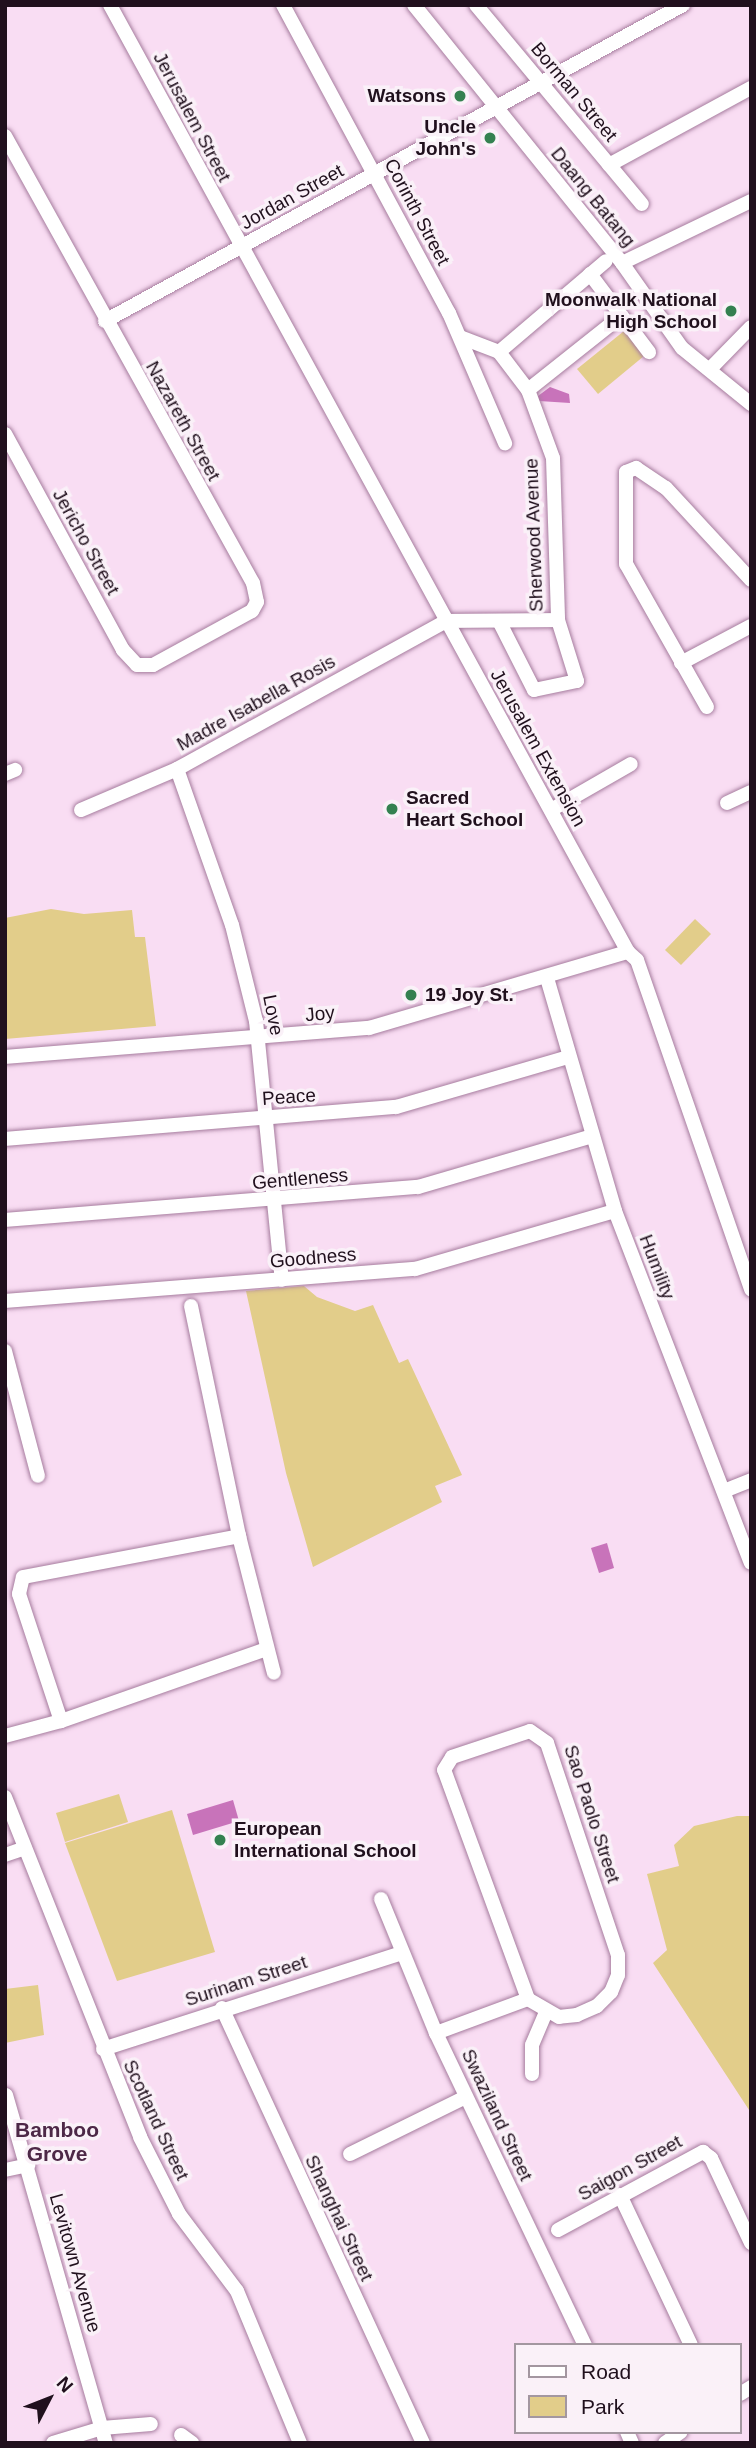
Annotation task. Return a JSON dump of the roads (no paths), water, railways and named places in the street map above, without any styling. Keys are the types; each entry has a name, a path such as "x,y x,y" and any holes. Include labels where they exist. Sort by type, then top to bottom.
{"street":[{"name":"Jerusalem Street","path":"110,5 240,247"},
{"name":"Corinth Street","path":"282,5 375,173 460,337 505,443"},
{"name":"Daang Batang","path":"414,5 622,263 682,348 710,368 751,404"},
{"name":"Borman Street","path":"476,5 642,204"},
{"name":"Jordan Street","path":"105,321 683,5"},
{"path":"609,165 751,88"},
{"name":"Nazareth Street","path":"5,136 257,593 257,602 244,618 153,665 137,665"},
{"path":"622,263 751,201"},
{"name":"Jerusalem Extension","path":"240,247 628,952 639,964 678,1090 751,1290"},
{"path":"460,337 499,352 606,261"},
{"path":"590,274 649,352"},
{"path":"528,390 621,316"},
{"path":"710,368 751,327"},
{"name":"Sherwood Avenue","path":"446,621 558,620 553,458 528,390 499,352"},
{"name":"Jericho Street","path":"5,434 123,650 137,665"},
{"path":"707,707 625,564 625,476 629,469 640,469 666,488 751,580"},
{"path":"499,621 529,684 537,691 577,681 558,620"},
{"name":"Madre Isabella Rosis","path":"81,810 177,769 446,621"},
{"path":"681,663 751,626"},
{"path":"551,810 631,764"},
{"name":"Love","path":"177,769 232,925 259,1039 282,1280"},
{"path":"727,803 751,792"},
{"name":"Joy","path":"5,1056 259,1039 369,1028 547,978 628,952"},
{"name":"Humility","path":"547,978 615,1211 751,1563"},
{"name":"Peace","path":"5,1139 396,1107 568,1057"},
{"name":"Gentleness","path":"5,1220 274,1202 427,1185 592,1136"},
{"name":"Goodness","path":"5,1301 415,1269 615,1211"},
{"path":"191,1306 239,1536 274,1674"},
{"path":"5,1350 38,1476"},
{"path":"724,1491 751,1480"},
{"path":"61,1721 19,1594 23,1577 239,1536"},
{"path":"5,1736 61,1721 267,1649"},
{"name":"Sao Paolo Street","path":"528,1999 444,1770 453,1758 530,1731 547,1743 618,1955 618,1975 597,2006 559,2017 546,2012"},
{"name":"Scotland Street","path":"5,1797 103,2049 179,2214 237,2291 300,2443"},
{"path":"5,1855 24,1848"},
{"name":"Swaziland Street","path":"381,1899 436,2033 584,2343"},
{"name":"Surinam Street","path":"103,2049 222,2008 402,1953"},
{"path":"436,2033 528,1999 546,2012 532,2045 532,2074"},
{"name":"Shanghai Street","path":"222,2008 423,2443"},
{"name":"Levitown Avenue","path":"6,2095 106,2443"},
{"path":"350,2154 466,2097"},
{"name":"Saigon Street","path":"558,2230 703,2152 711,2158 751,2243"},
{"path":"5,2170 28,2165"},
{"path":"620,2195 690,2343"},
{"path":"52,2443 102,2428 151,2424"}],"place":[{"name":"Watsons","path":"460,96"},
{"name":"Uncle John's","path":"490,138"},
{"name":"Moonwalk National High School","path":"731,311"},
{"name":"Sacred Heart School","path":"392,809"},
{"name":"19 Joy St.","path":"411,995"},
{"name":"European International School","path":"220,1840"}],"district":[{"name":"Bamboo Grove","path":"57,2142"}]}
